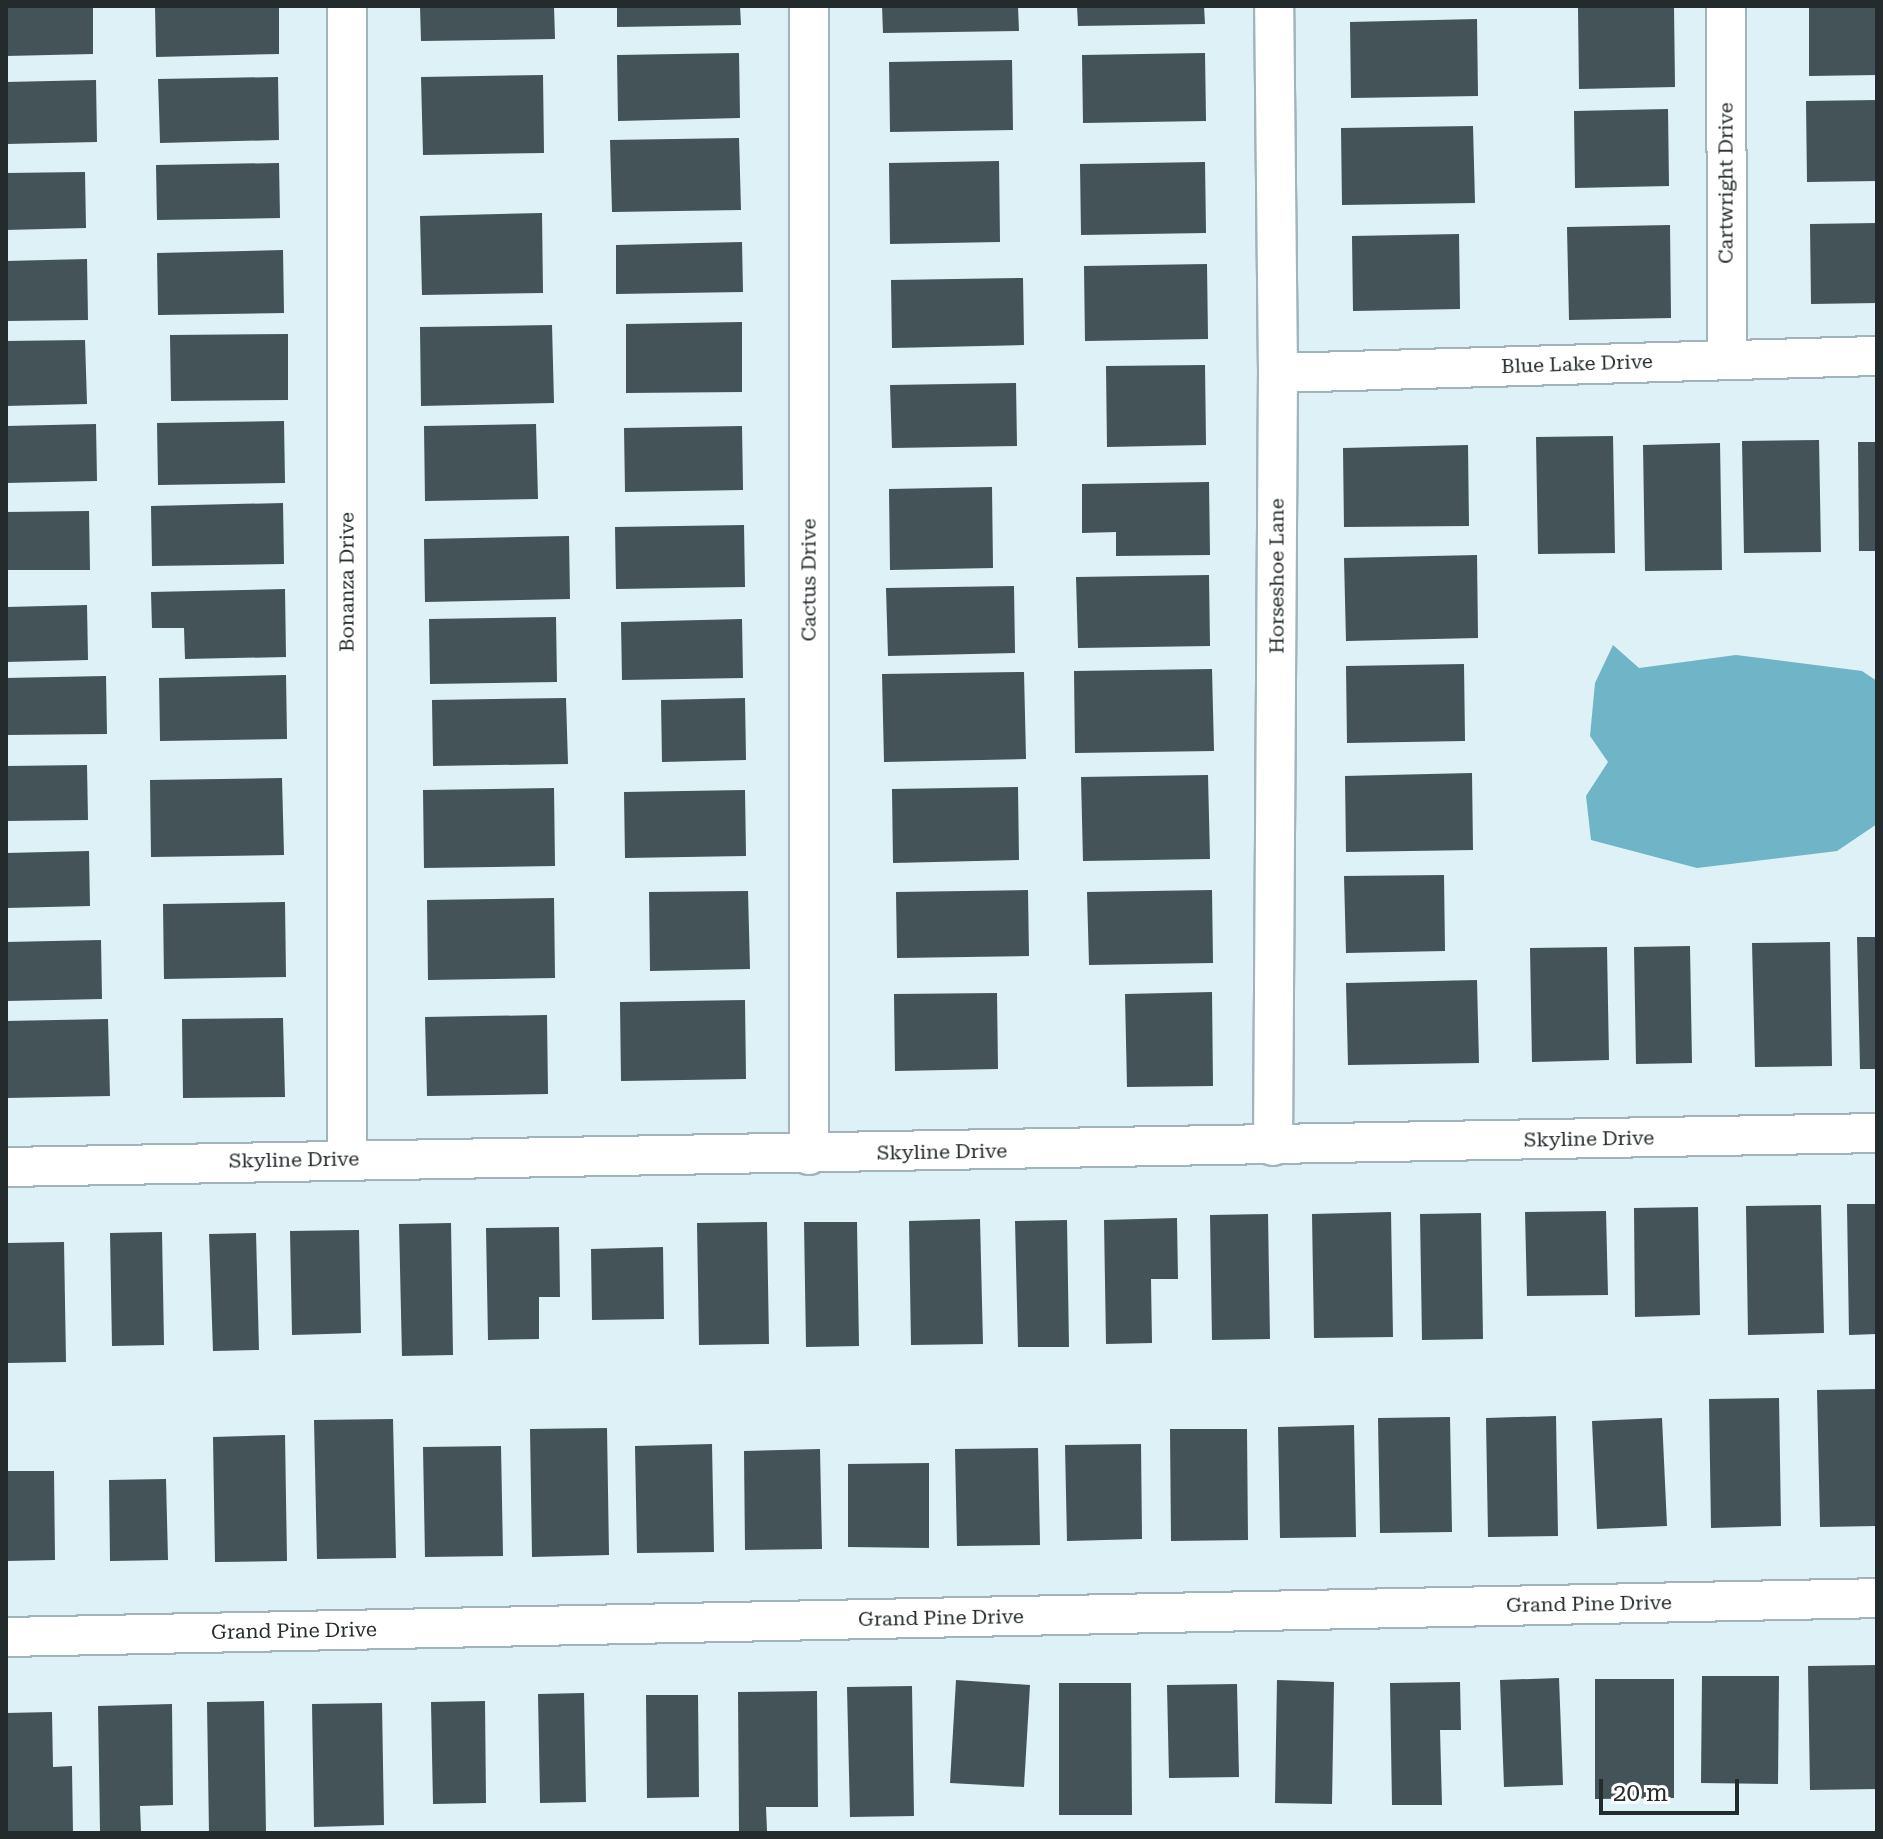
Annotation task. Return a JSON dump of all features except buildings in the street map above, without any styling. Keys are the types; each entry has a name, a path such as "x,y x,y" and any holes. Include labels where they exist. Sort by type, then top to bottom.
{"street":[{"name":"Bonanza Drive","path":"347,6 347,1158"},
{"name":"Cactus Drive","path":"809,6 809,1155"},
{"name":"Horseshoe Lane","path":"1273,1146 1278,373 1274,6"},
{"name":"Cartwright Drive","path":"1726,6 1727,359"},
{"name":"Blue Lake Drive","path":"1278,373 1877,356"},
{"name":"Skyline Drive","path":"6,1167 347,1158 809,1155 1877,1133"},
{"name":"Grand Pine Drive","path":"6,1637 1877,1598"}],"water":[{"path":"1613,645 1639,668 1736,655 1862,671 1877,681 1877,824 1837,851 1697,868 1591,840 1586,796 1608,762 1590,736 1595,683"}]}
